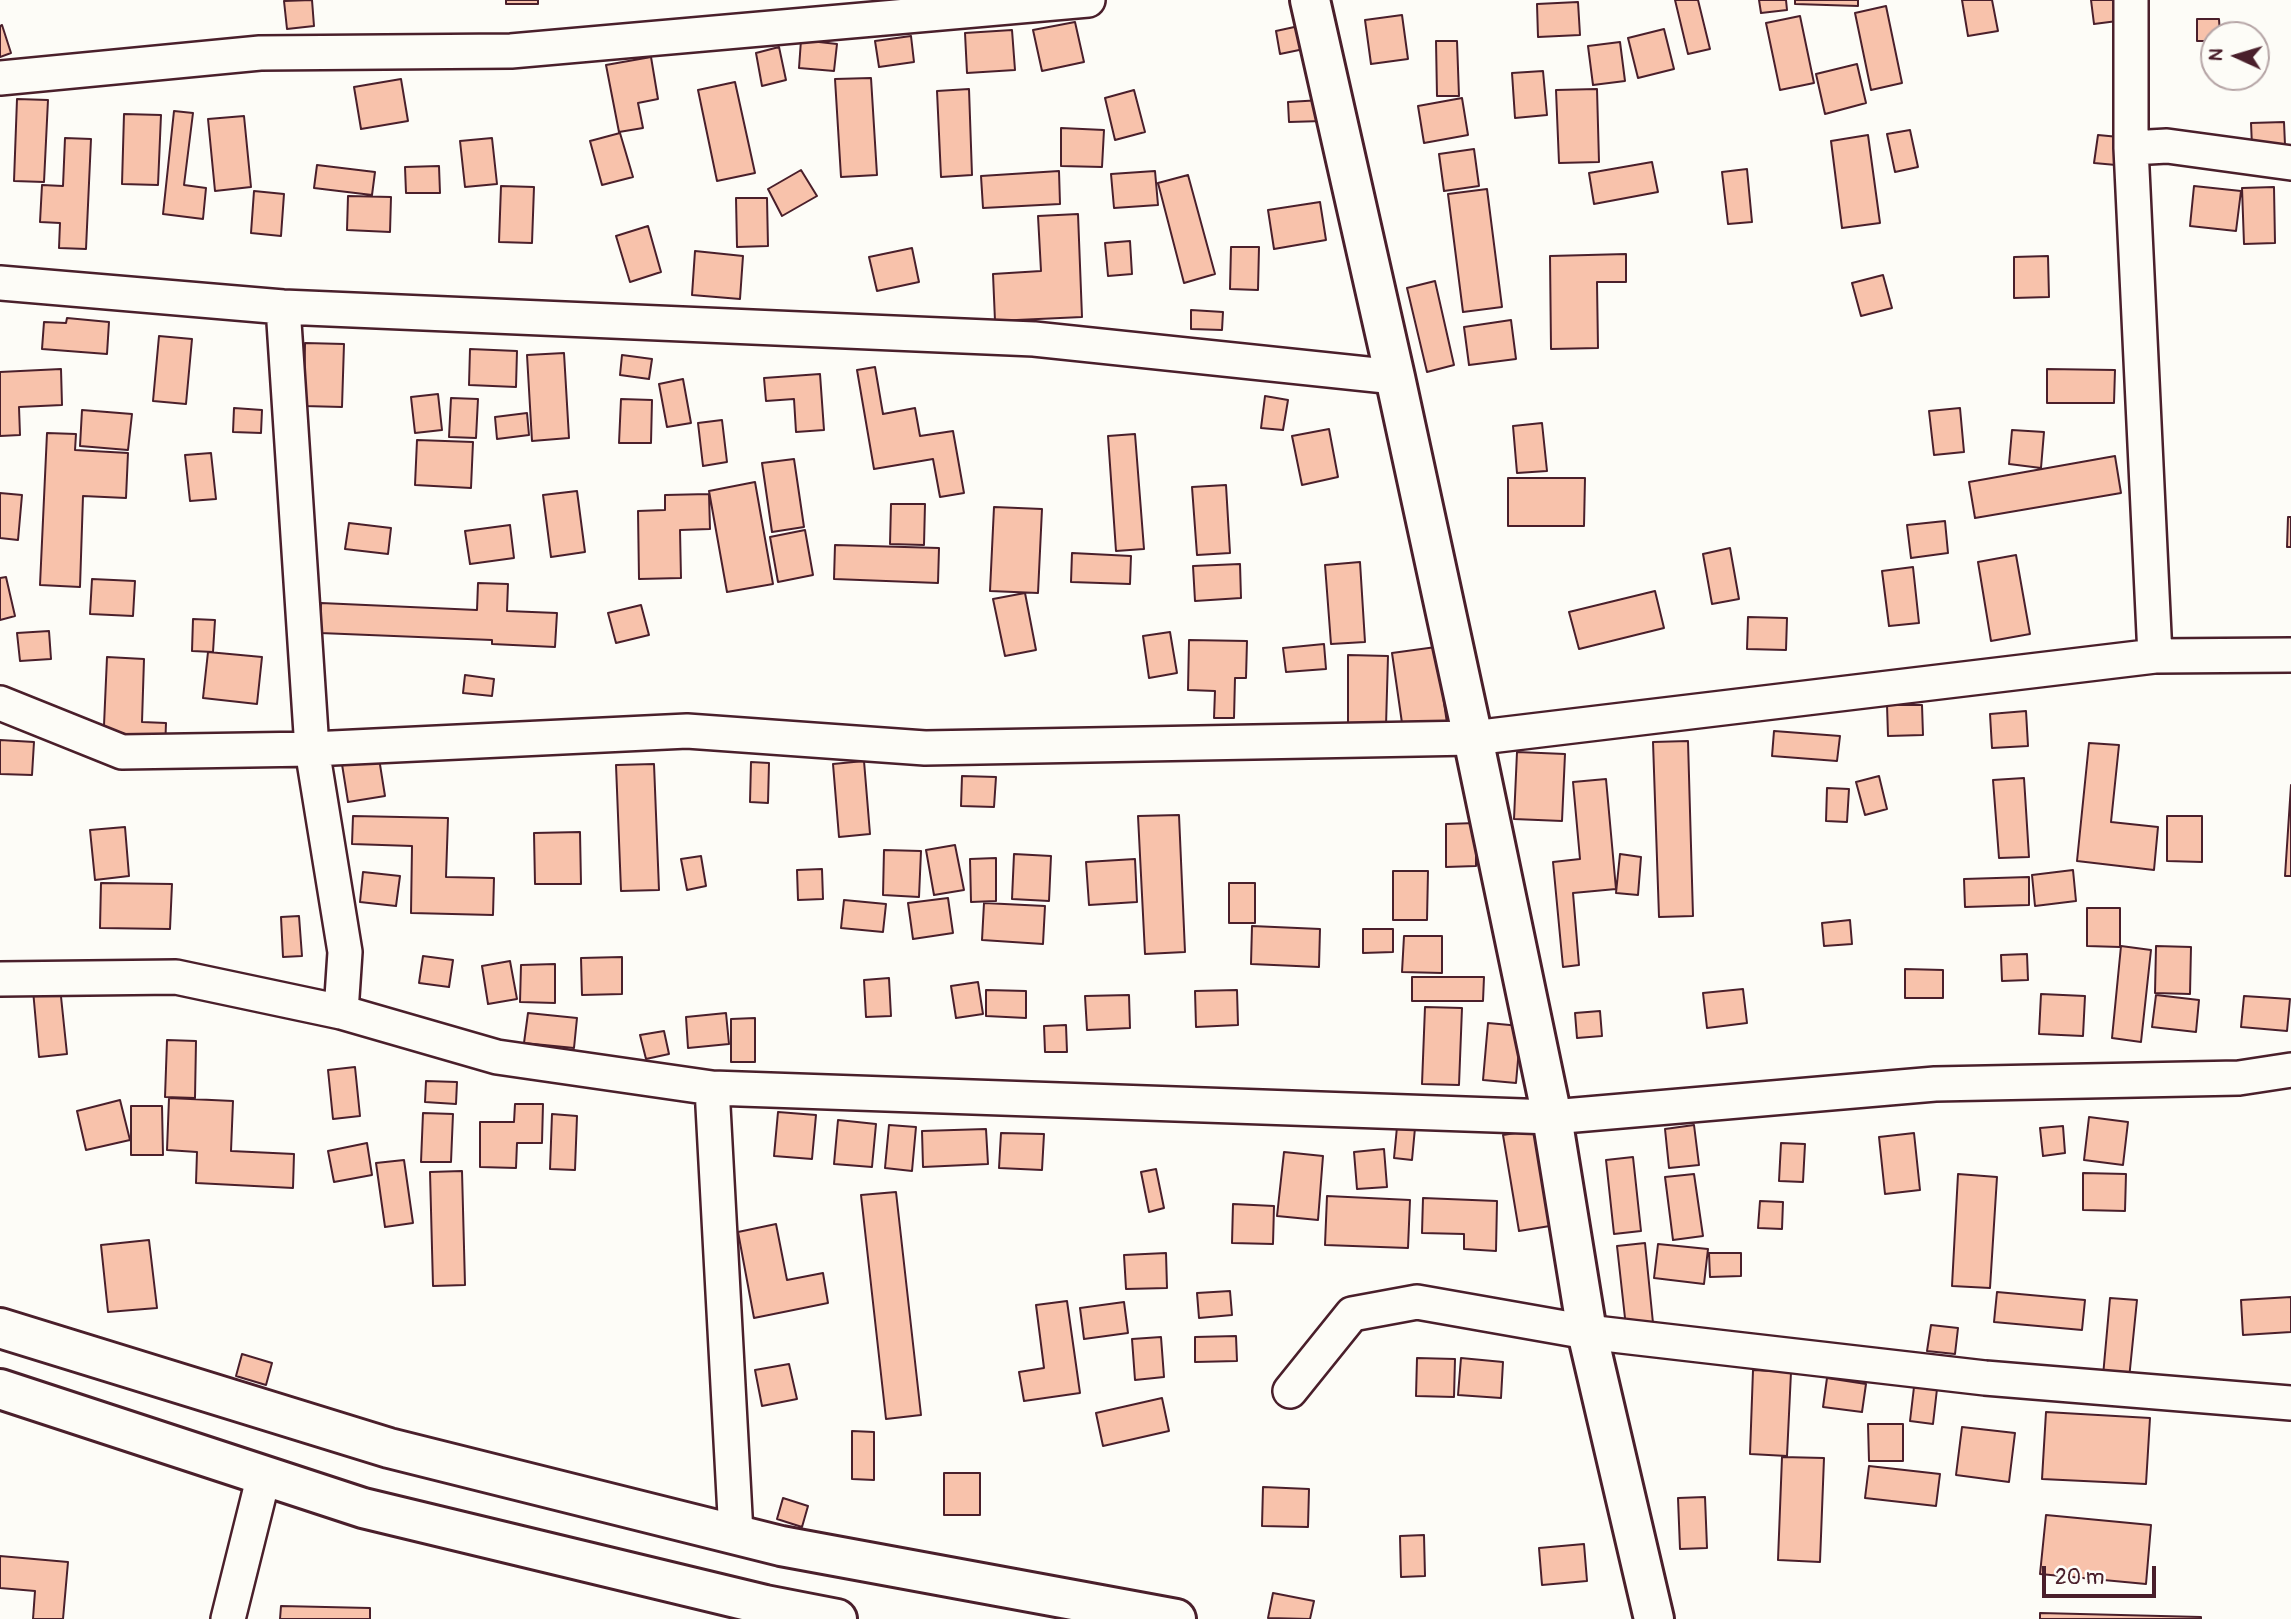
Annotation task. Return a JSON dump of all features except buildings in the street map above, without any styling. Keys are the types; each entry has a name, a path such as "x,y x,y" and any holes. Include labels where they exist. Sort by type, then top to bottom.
{"main road":[{"path":"1310,0 1473,738 1552,1117 1587,1332 1654,1619"},
{"path":"0,1328 389,1448 781,1546 1176,1619"},
{"path":"0,1389 363,1508 765,1605 837,1619"}],"street":[{"path":"0,78 260,53 511,51 1088,0"},
{"path":"2131,0 2131,148 2155,656"},
{"path":"2131,148 2167,146 2291,163"},
{"path":"0,283 283,307 1034,339 1395,377"},
{"path":"283,307 312,748 345,952 341,1012"},
{"path":"0,704 122,751 312,748 687,731 925,748 1473,738 2155,656 2291,655"},
{"path":"0,979 176,977 341,1012 497,1057 712,1088 1552,1117 1935,1083 2239,1078 2291,1070"},
{"path":"712,1088 736,1534"},
{"path":"1290,1391 1352,1314 1417,1302 1587,1332 1985,1378 2291,1403"},
{"path":"228,1619 264,1475"}]}
